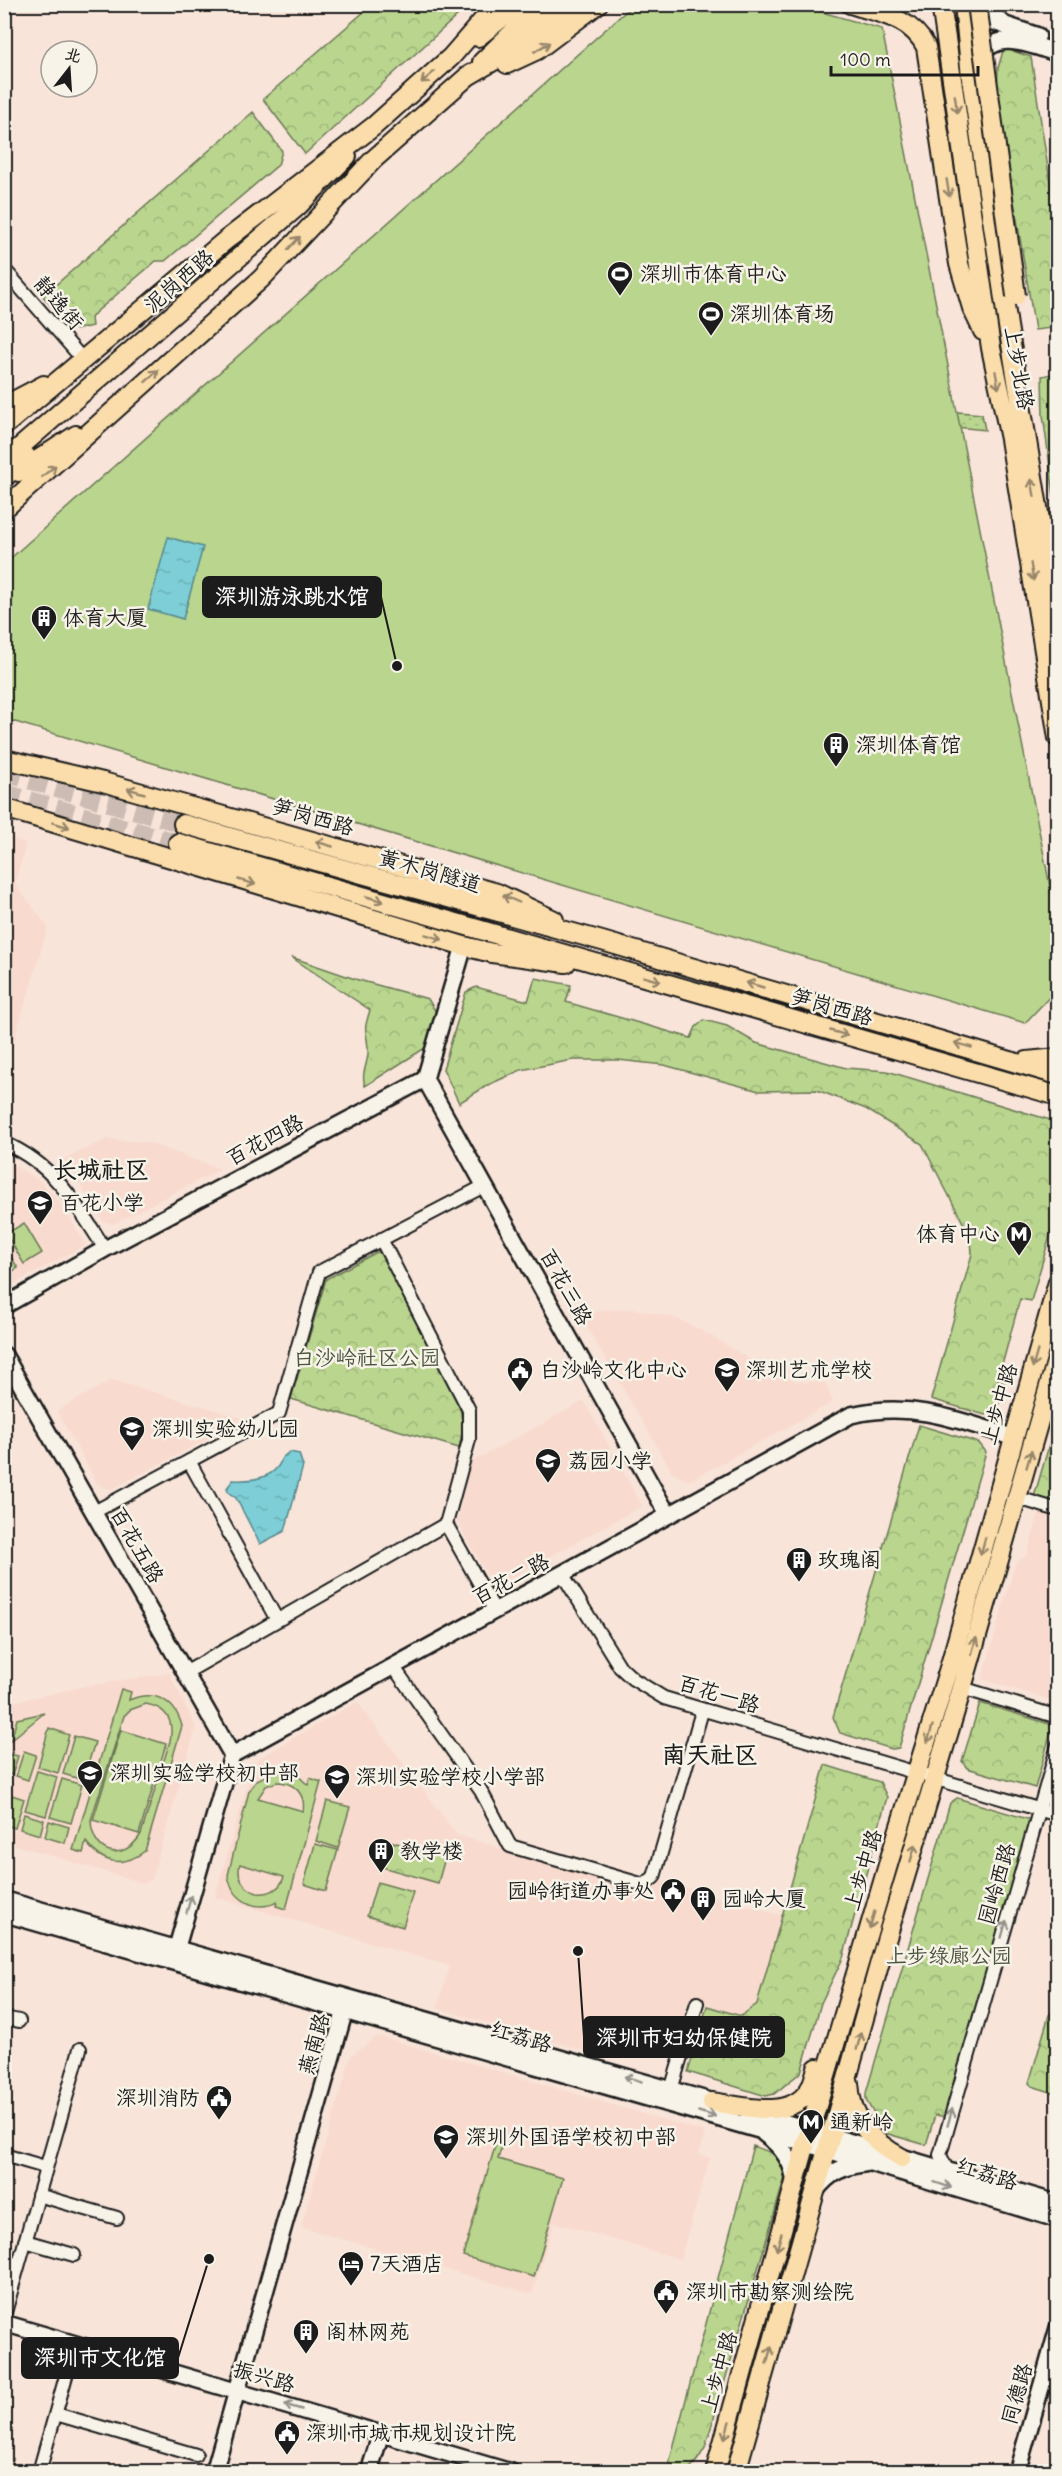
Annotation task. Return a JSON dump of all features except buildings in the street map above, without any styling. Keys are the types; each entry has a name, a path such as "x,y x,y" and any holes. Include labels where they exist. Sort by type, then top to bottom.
{"main road":[{"name":"泥岗西路","path":"4,426 226,240 374,126 451,57 497,4"},
{"path":"451,57 519,4"},
{"path":"468,76 500,42 542,4"},
{"name":"泥岗西路","path":"4,509 71,452 108,415 261,279 374,159 468,76 509,52 572,4"},
{"path":"468,76 501,67 537,50 598,4"},
{"path":"850,4 904,22 920,35 926,47 960,264 972,308 991,348"},
{"name":"上步北路","path":"941,4 991,348 1053,656 1058,738"},
{"path":"977,4 1023,352 1023,427"},
{"path":"965,9 1015,29 1058,42"},
{"name":"上步北路","path":"965,9 971,78 1023,427 1058,628"},
{"path":"971,78 981,55 999,40 1014,41 1058,53"},
{"name":"泥岗西路","path":"4,461 297,207 331,175 374,126"},
{"name":"泥岗西路","path":"4,480 63,423 327,192 374,159"},
{"name":"泥岗西路","path":"4,450 78,366"},
{"path":"4,406 78,366"},
{"name":"泥岗西路","path":"4,480 108,415"},
{"name":"笋岗西路","path":"4,759 103,782 497,893 602,941"},
{"name":"笋岗西路","path":"4,808 464,946 492,953 563,963 594,962"},
{"name":"黄木岗隧道","path":"183,824 491,912"},
{"name":"黄木岗隧道","path":"178,843 485,931"},
{"name":"笋岗西路","path":"491,912 602,941 1019,1061 1058,1075"},
{"name":"笋岗西路","path":"485,931 1058,1097"},
{"path":"906,1052 911,1030"},
{"path":"1019,1061 1058,1058"},
{"name":"上步中路","path":"715,2472 808,2137 890,1858 934,1780 950,1665 1012,1437 1058,1282"},
{"name":"上步中路","path":"736,2472 885,1944 1018,1498 1058,1355"},
{"name":"红荔路","path":"4,1900 175,1955 755,2128 808,2137"},
{"name":"红荔路","path":"4,1913 175,1955"},
{"name":"红荔路","path":"351,2007 712,2102 808,2137 895,2162 1058,2219"},
{"path":"712,2102 763,2109 784,2108 798,2102 809,2090 827,2039 847,2008"},
{"path":"850,2072 851,2100 860,2125 895,2162"},
{"path":"755,2128 773,2140 786,2154 794,2170 795,2185"},
{"path":"815,2192 825,2177 851,2164 895,2162"},
{"name":"红荔路","path":"895,2162 948,2172 1058,2204"}],"street":[{"path":"989,4 994,13 1015,29"},
{"name":"静逸街","path":"4,269 78,366"},
{"path":"425,1079 464,946"},
{"name":"百花三路","path":"425,1079 668,1515"},
{"name":"百花四路","path":"4,1306 105,1249 425,1079"},
{"path":"4,1143 34,1158 60,1181 105,1249"},
{"path":"94,1512 279,1413 320,1272 484,1186"},
{"path":"381,1239 469,1410 469,1440 447,1524 495,1611"},
{"name":"百花五路","path":"4,1355 232,1755"},
{"name":"百花二路","path":"232,1755 851,1415 877,1409 927,1412 1012,1437"},
{"path":"189,1461 277,1620"},
{"path":"1018,1498 1058,1510"},
{"path":"185,1673 447,1524"},
{"name":"百花一路","path":"563,1575 620,1667 656,1694 702,1711 1058,1815"},
{"path":"393,1666 481,1791 510,1846 644,1885 654,1876 702,1711"},
{"path":"962,1688 1058,1717"},
{"name":"园岭西路","path":"948,2172 940,2155 1058,1745"},
{"path":"175,1955 232,1755"},
{"path":"671,2090 697,2003"},
{"name":"燕南路","path":"222,2472 241,2392 351,2007"},
{"path":"4,2018 19,2021"},
{"path":"4,2316 80,2049"},
{"path":"4,2155 45,2167"},
{"path":"38,2195 117,2218"},
{"path":"25,2241 74,2255"},
{"path":"4,2261 18,2265"},
{"name":"振兴路","path":"4,2323 511,2472"},
{"name":"同德路","path":"1017,2472 1058,2328"},
{"path":"39,2472 75,2344"},
{"name":"燕南路","path":"214,2472 241,2392"},
{"path":"56,2414 196,2455"},
{"path":"369,2472 381,2433"}],"shaded area":[{"path":"5,837 26,843 15,884 48,927 5,1071"},
{"path":"107,1139 149,1143 220,1169 113,1224 103,1221 64,1159"},
{"name":"百花小学","path":"5,1160 37,1179 52,1193 64,1207 85,1245 5,1289"},
{"name":"深圳艺术学校","path":"634,1309 673,1317 703,1331 767,1370 796,1381 825,1383 833,1402 689,1481 672,1472 580,1315 603,1310"},
{"name":"深圳实验幼儿园","path":"112,1380 246,1419 112,1489 98,1485 57,1411"},
{"name":"荔园小学","path":"584,1401 642,1506 494,1587 457,1521 470,1463"},
{"path":"1040,1511 1057,1516 1057,1702 982,1679 1016,1562 1027,1555"},
{"name":"深圳实验学校初中部","path":"169,1673 196,1728 151,1880 143,1883 5,1842 4,1704 86,1686"},
{"path":"357,1702 457,1835 650,1892 661,1881 782,1916 757,2004 741,2016 688,2000 679,2032 619,2015 606,2057 437,2008 450,1966 215,1897 253,1765 259,1758"},
{"name":"深圳外国语学校初中部","path":"378,2036 705,2132 699,2154 710,2158 680,2259 554,2222 532,2294 301,2227 351,2056"}],"green space":[{"path":"372,5 469,5 305,154 263,99"},
{"name":"深圳市体育中心","path":"633,5 797,5 882,29 1057,922 1057,989 1025,1023 5,719 4,564"},
{"path":"1007,49 1031,57 1057,227 1058,337 1054,338 1051,328 1035,330 997,97 998,68 1003,51"},
{"path":"253,112 282,151 278,165 165,261 156,261 95,313 91,318 92,326 76,330 66,324 43,296"},
{"path":"1058,373 1057,518 1043,415 1042,376"},
{"path":"958,412 982,414 985,430 956,427 951,415"},
{"path":"291,957 355,979 428,999 436,1012 425,1048 365,1086 364,1076 368,1053 366,1026 370,1010"},
{"path":"535,978 571,985 566,1002 691,1038 696,1027 704,1020 727,1026 756,1043 846,1068 887,1071 1057,1122 1057,1212 1031,1301 1020,1299 998,1380 1005,1382 998,1408 985,1415 931,1399 972,1254 971,1238 922,1144 866,1109 817,1090 759,1091 664,1065 618,1060 573,1060 521,1070 488,1085 459,1103 443,1069 466,992 476,987 528,1001"},
{"path":"24,1223 42,1253 24,1264 6,1234"},
{"path":"4,1246 18,1268 5,1276 4,1276"},
{"name":"白沙岭社区公园","path":"379,1251 459,1400 463,1428 459,1448 291,1399 326,1279"},
{"path":"1057,1418 1057,1504 1034,1497"},
{"path":"919,1425 979,1443 986,1452 899,1748 892,1749 840,1733 833,1717"},
{"path":"121,1689 131,1692 129,1700 147,1696 169,1703 179,1717 182,1726 145,1851 129,1860 113,1861 99,1855 86,1842 83,1853 73,1850","holes":["146,1704 164,1712 170,1721 170,1741 141,1834 126,1849 118,1852 110,1851 97,1841 91,1820 124,1716 130,1710"]},
{"path":"980,1703 1053,1725 1035,1788 967,1768 962,1761"},
{"path":"44,1713 11,1740 17,1719"},
{"path":"49,1728 69,1735 58,1773 38,1767"},
{"path":"121,1730 166,1744 139,1834 93,1820"},
{"path":"74,1736 95,1742 83,1780 63,1774"},
{"path":"24,1751 36,1755 28,1780 16,1776"},
{"path":"10,1754 18,1756 12,1775 5,1773"},
{"path":"825,1765 880,1782 887,1797 843,1958 821,2003 801,2072 774,2094 766,2096 688,2072 707,2006 741,2016 757,2004"},
{"path":"37,1771 57,1777 46,1816 25,1810"},
{"path":"275,1771 296,1774 308,1785 310,1778 321,1782 286,1909 276,1906 277,1902 260,1906 245,1902 230,1884 228,1875 249,1791 257,1780","holes":["277,1782 289,1784 298,1790 303,1799 303,1811 258,1798 266,1786","240,1864 284,1877 274,1890 257,1893 242,1882 239,1874"]},
{"path":"62,1779 82,1785 71,1823 50,1817"},
{"path":"12,1795 24,1799 15,1828 5,1825 5,1808 8,1808"},
{"name":"上步绿廊公园","path":"957,1798 1031,1820 946,2117 935,2115 926,2145 885,2133 866,2100 866,2093 950,1803"},
{"path":"327,1801 350,1807 338,1848 316,1841"},
{"path":"24,1814 44,1820 40,1835 20,1829"},
{"path":"49,1821 69,1827 65,1843 45,1837"},
{"path":"390,1841 445,1858 438,1883 382,1867"},
{"path":"315,1844 338,1850 326,1891 304,1884"},
{"path":"377,1882 413,1892 403,1927 367,1916"},
{"path":"1053,2012 1057,2013 1057,2094 1029,2083 1049,2015"},
{"path":"498,2136 504,2138 498,2159 563,2178 534,2277 463,2256"},
{"path":"753,2146 778,2155 785,2177 705,2448 690,2467 681,2471 667,2471"}],"water":[{"path":"168,537 203,547 183,619 148,609"},
{"path":"289,1452 299,1454 303,1466 285,1531 260,1544 236,1498 228,1492 227,1488 233,1480 255,1479 269,1474"}],"tunnel":[{"path":"4,773 183,824"},
{"path":"4,793 178,843"}],"place":[{"name":"深圳市体育中心","path":"620,297"},
{"name":"深圳体育场","path":"711,337"},
{"name":"体育大厦","path":"44,641"},
{"name":"深圳游泳跳水馆","path":"397,666"},
{"name":"深圳体育馆","path":"836,768"},
{"name":"百花小学","path":"40,1226"},
{"name":"体育中心","path":"1019,1257"},
{"name":"白沙岭文化中心","path":"520,1393"},
{"name":"深圳艺术学校","path":"727,1393"},
{"name":"深圳实验幼儿园","path":"132,1452"},
{"name":"荔园小学","path":"548,1484"},
{"name":"玫瑰阁","path":"799,1583"},
{"name":"深圳实验学校初中部","path":"90,1796"},
{"name":"深圳实验学校小学部","path":"337,1800"},
{"name":"教学楼","path":"381,1874"},
{"name":"园岭街道办事处","path":"673,1914"},
{"name":"园岭大厦","path":"703,1922"},
{"name":"深圳市妇幼保健院","path":"578,1951"},
{"name":"深圳消防","path":"219,2121"},
{"name":"通新岭","path":"811,2145"},
{"name":"深圳外国语学校初中部","path":"446,2160"},
{"name":"深圳市文化馆","path":"209,2259"},
{"name":"7天酒店","path":"351,2287"},
{"name":"深圳市勘察测绘院","path":"666,2315"},
{"name":"阁林网苑","path":"306,2355"},
{"name":"深圳市城市规划设计院","path":"287,2456"}],"district":[{"name":"长城社区","path":"101,1170"},
{"name":"南天社区","path":"710,1755"}]}
